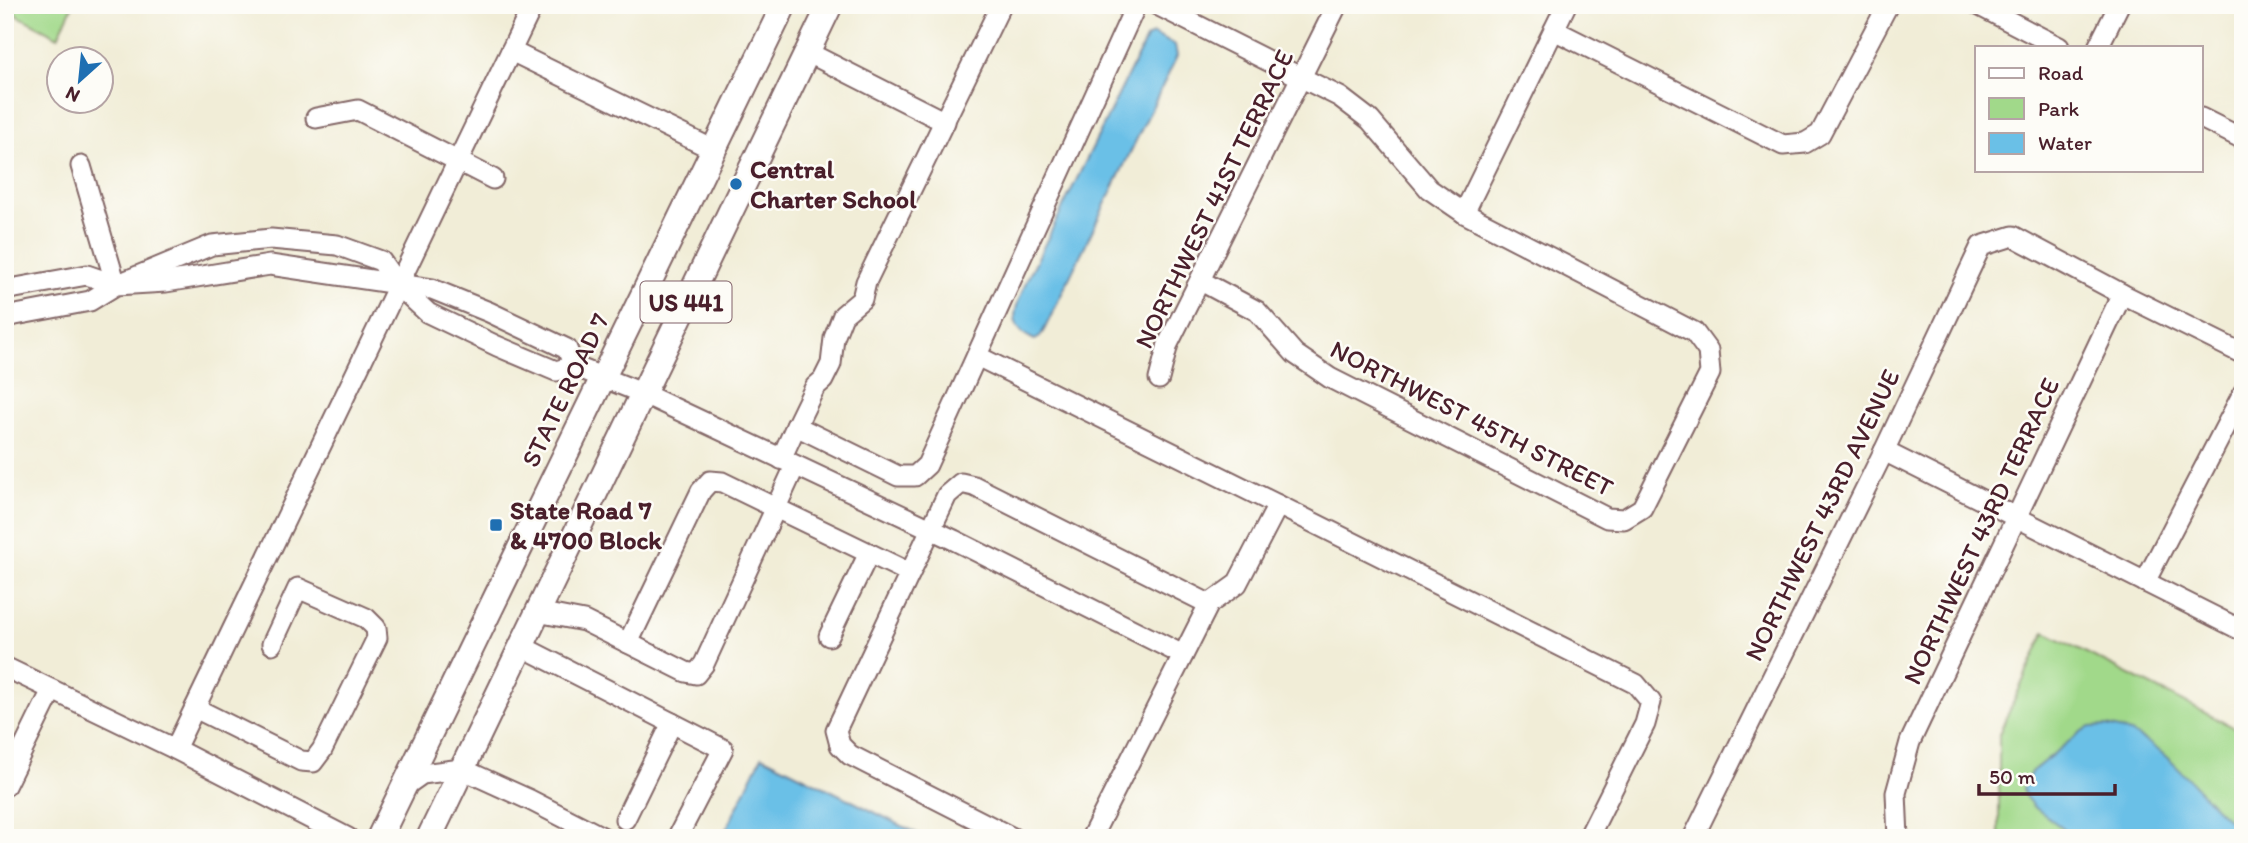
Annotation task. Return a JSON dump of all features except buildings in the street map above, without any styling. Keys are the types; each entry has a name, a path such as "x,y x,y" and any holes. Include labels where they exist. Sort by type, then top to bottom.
{"main road":[{"name":"STATE ROAD 7","path":"379,838 784,5"},
{"name":"US 441","path":"436,836 462,769 830,5"}],"street":[{"path":"176,749 533,5"},
{"path":"537,612 584,621 685,672 696,674 704,664 776,508 796,426 815,387 822,333 835,310 866,282 1001,5"},
{"path":"796,426 898,476 915,476 927,465 1136,5"},
{"path":"1157,5 1340,97 1370,120 1429,188 1464,213 1566,5"},
{"name":"NORTHWEST 41ST TERRACE","path":"1159,379 1168,344 1337,5"},
{"path":"1554,30 1783,145 1805,143 1820,134 1888,5"},
{"path":"1978,5 2057,46"},
{"path":"2098,46 2119,5"},
{"path":"511,51 714,150"},
{"path":"807,52 945,122"},
{"path":"316,118 358,110 493,179"},
{"path":"2202,118 2243,139"},
{"path":"81,166 116,285"},
{"name":"NORTHWEST 45TH STREET","path":"1200,281 1257,311 1296,354 1330,378 1607,518 1624,519 1642,508 1692,410 1710,373 1708,351 1694,332 1464,213"},
{"name":"NORTHWEST 43RD AVENUE","path":"1693,838 1884,451 1981,246 2013,236 2123,294"},
{"path":"5,317 90,301 116,285 212,245 271,239 337,245 381,261 398,285 428,313 556,371 574,366 642,393 931,530 1183,655"},
{"path":"5,292 87,275 116,285 166,282 270,265 432,289 568,349 574,366"},
{"path":"2123,294 2243,354"},
{"name":"NORTHWEST 43RD TERRACE","path":"1898,838 1896,793 1910,742 2123,294"},
{"path":"976,356 1636,684 1651,702 1645,723 1588,838"},
{"path":"2145,582 2243,393"},
{"path":"1884,451 2243,631"},
{"path":"628,643 701,491 710,481 722,482 910,573"},
{"path":"1013,838 850,755 840,745 836,730 947,495 961,483 974,486 1209,604"},
{"path":"1091,838 1209,604 1237,584 1278,505"},
{"path":"829,636 869,553"},
{"path":"195,708 301,761 313,762 323,750 377,638 376,628 366,618 298,589 272,644"},
{"path":"521,646 723,749 677,838"},
{"path":"5,667 176,749 348,838"},
{"path":"5,786 52,690"},
{"path":"625,819 672,723"},
{"path":"405,786 422,774 462,769 604,838"}],"green space":[{"path":"5,5 73,5 58,37 18,16"},
{"path":"2045,632 2243,732 2243,838 1999,838 1999,734"}],"water":[{"path":"1153,34 1175,45 1177,56 1045,328 1035,340 1025,334 1016,322 1019,299 1146,39"},
{"path":"2106,726 2138,737 2166,756 2223,815 2243,829 2243,838 2073,836 2033,806 2023,789 2031,772 2082,731 2090,727"},
{"path":"762,756 926,838 722,838"}],"place":[{"name":"Central Charter School","path":"736,184"},
{"name":"State Road 7 & 4700 Block","path":"496,525"}]}
